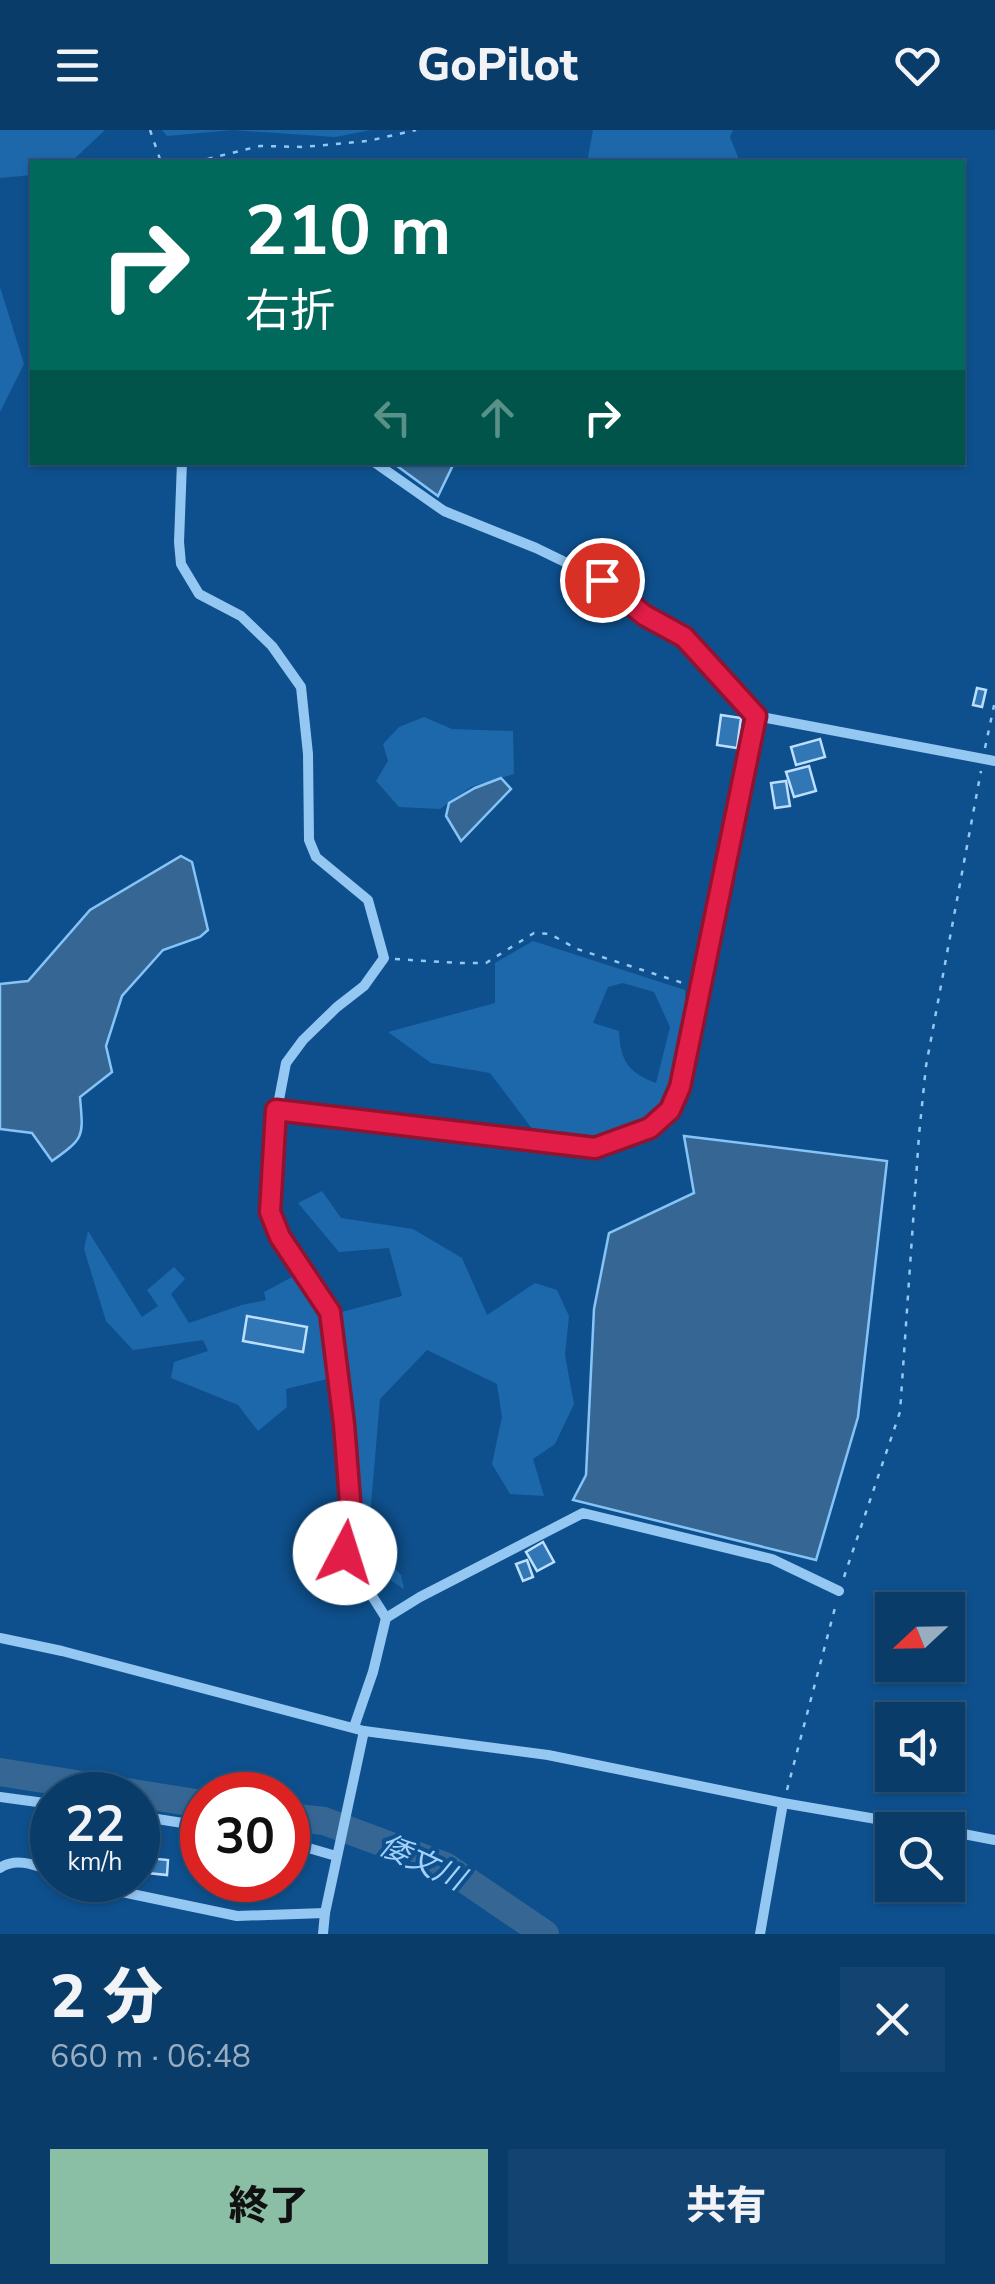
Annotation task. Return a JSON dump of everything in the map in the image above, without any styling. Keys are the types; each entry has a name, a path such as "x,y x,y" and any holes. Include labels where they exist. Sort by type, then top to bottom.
{"street":[{"path":"182,465 181,564 199,594 241,616 272,646 301,687 308,754 309,840 316,857 368,900 384,958 364,986 302,1040 286,1063 276,1110 270,1212 280,1237 330,1312 350,1501 345,1553 386,1618"},
{"path":"378,465 444,511 602,580 644,615 684,637 756,716 989,760"},
{"path":"276,1110 595,1148 650,1128 670,1110 680,1087 756,716"},
{"path":"323,1934 359,1729 386,1618 420,1596 583,1513 772,1559 839,1591"},
{"path":"0,1638 359,1729 548,1756 875,1819"},
{"path":"0,1797 30,1801"},
{"path":"760,1934 783,1803"},
{"path":"965,1834 995,1840"},
{"path":"310,1847 337,1853"},
{"path":"0,1868 8,1862 30,1863"},
{"path":"160,1900 237,1916 325,1913"}],"path":[{"path":"150,130 159,160"},
{"path":"202,160 260,146 368,142 416,130"},
{"path":"783,1803 839,1591 900,1412 926,1066 989,760 995,700"},
{"path":"384,958 486,963 534,932 550,934 577,949 700,989"}],"shaded area":[{"path":"0,130 105,130 73,160 30,160 30,175 0,178"},
{"path":"162,130 232,130 167,136"},
{"path":"232,130 371,130 335,137"},
{"path":"593,130 733,130 730,137 739,160 589,160"},
{"path":"0,287 24,364 0,412"},
{"path":"396,465 453,465 438,496"},
{"path":"424,717 452,729 513,731 514,774 471,787 440,809 399,807 376,781 388,761 383,744 399,727"},
{"path":"501,778 511,789 461,841 446,816 449,803"},
{"path":"181,856 192,862 208,930 200,937 163,950 122,996 106,1046 112,1072 80,1097 80,1135 52,1161 32,1133 0,1129 0,984 28,981 90,910"},
{"path":"533,941 685,990 686,1007 666,1097 648,1115 602,1137 533,1130 490,1073 431,1063 388,1032 495,1003 495,963","holes":["623,983 654,992 670,1027 656,1083 628,1064 621,1050 619,1031 593,1023 608,987"]},
{"path":"684,1136 887,1161 858,1417 816,1560 573,1500 586,1475 594,1309 609,1233 694,1193"},
{"path":"322,1191 341,1218 413,1229 462,1258 487,1315 535,1283 557,1290 569,1316 565,1355 574,1404 555,1444 533,1459 544,1496 510,1494 492,1464 502,1417 497,1384 427,1350 380,1399 368,1540 401,1575 404,1589 351,1555 344,1375 286,1389 287,1407 258,1431 238,1405 171,1378 174,1362 208,1351 203,1340 133,1350 106,1321 84,1249 88,1231 142,1317 158,1306 147,1290 174,1267 185,1279 171,1294 189,1323 266,1300 264,1292 296,1275 338,1313 402,1296 389,1248 339,1252 298,1203"}],"building":[{"path":"977,688 986,690 982,707 973,705"},
{"path":"721,715 741,718 737,748 717,745"},
{"path":"820,739 825,757 796,765 791,747"},
{"path":"809,766 816,791 794,797 786,772"},
{"path":"786,781 790,806 775,808 771,783"},
{"path":"247,1316 307,1327 303,1352 243,1341"},
{"path":"543,1542 554,1562 537,1571 526,1552"},
{"path":"527,1560 533,1577 523,1581 516,1564"},
{"path":"160,1859 168,1860 167,1875 160,1874"}],"waterway":[{"name":"倭文川","path":"0,1772 180,1801"},
{"name":"倭文川","path":"310,1819 324,1821 445,1866 545,1934"}],"route":[{"path":"345,1553 350,1501 330,1312 280,1237 270,1212 276,1110 595,1148 650,1128 670,1110 680,1087 756,716 684,637 644,615 602,580"}]}
